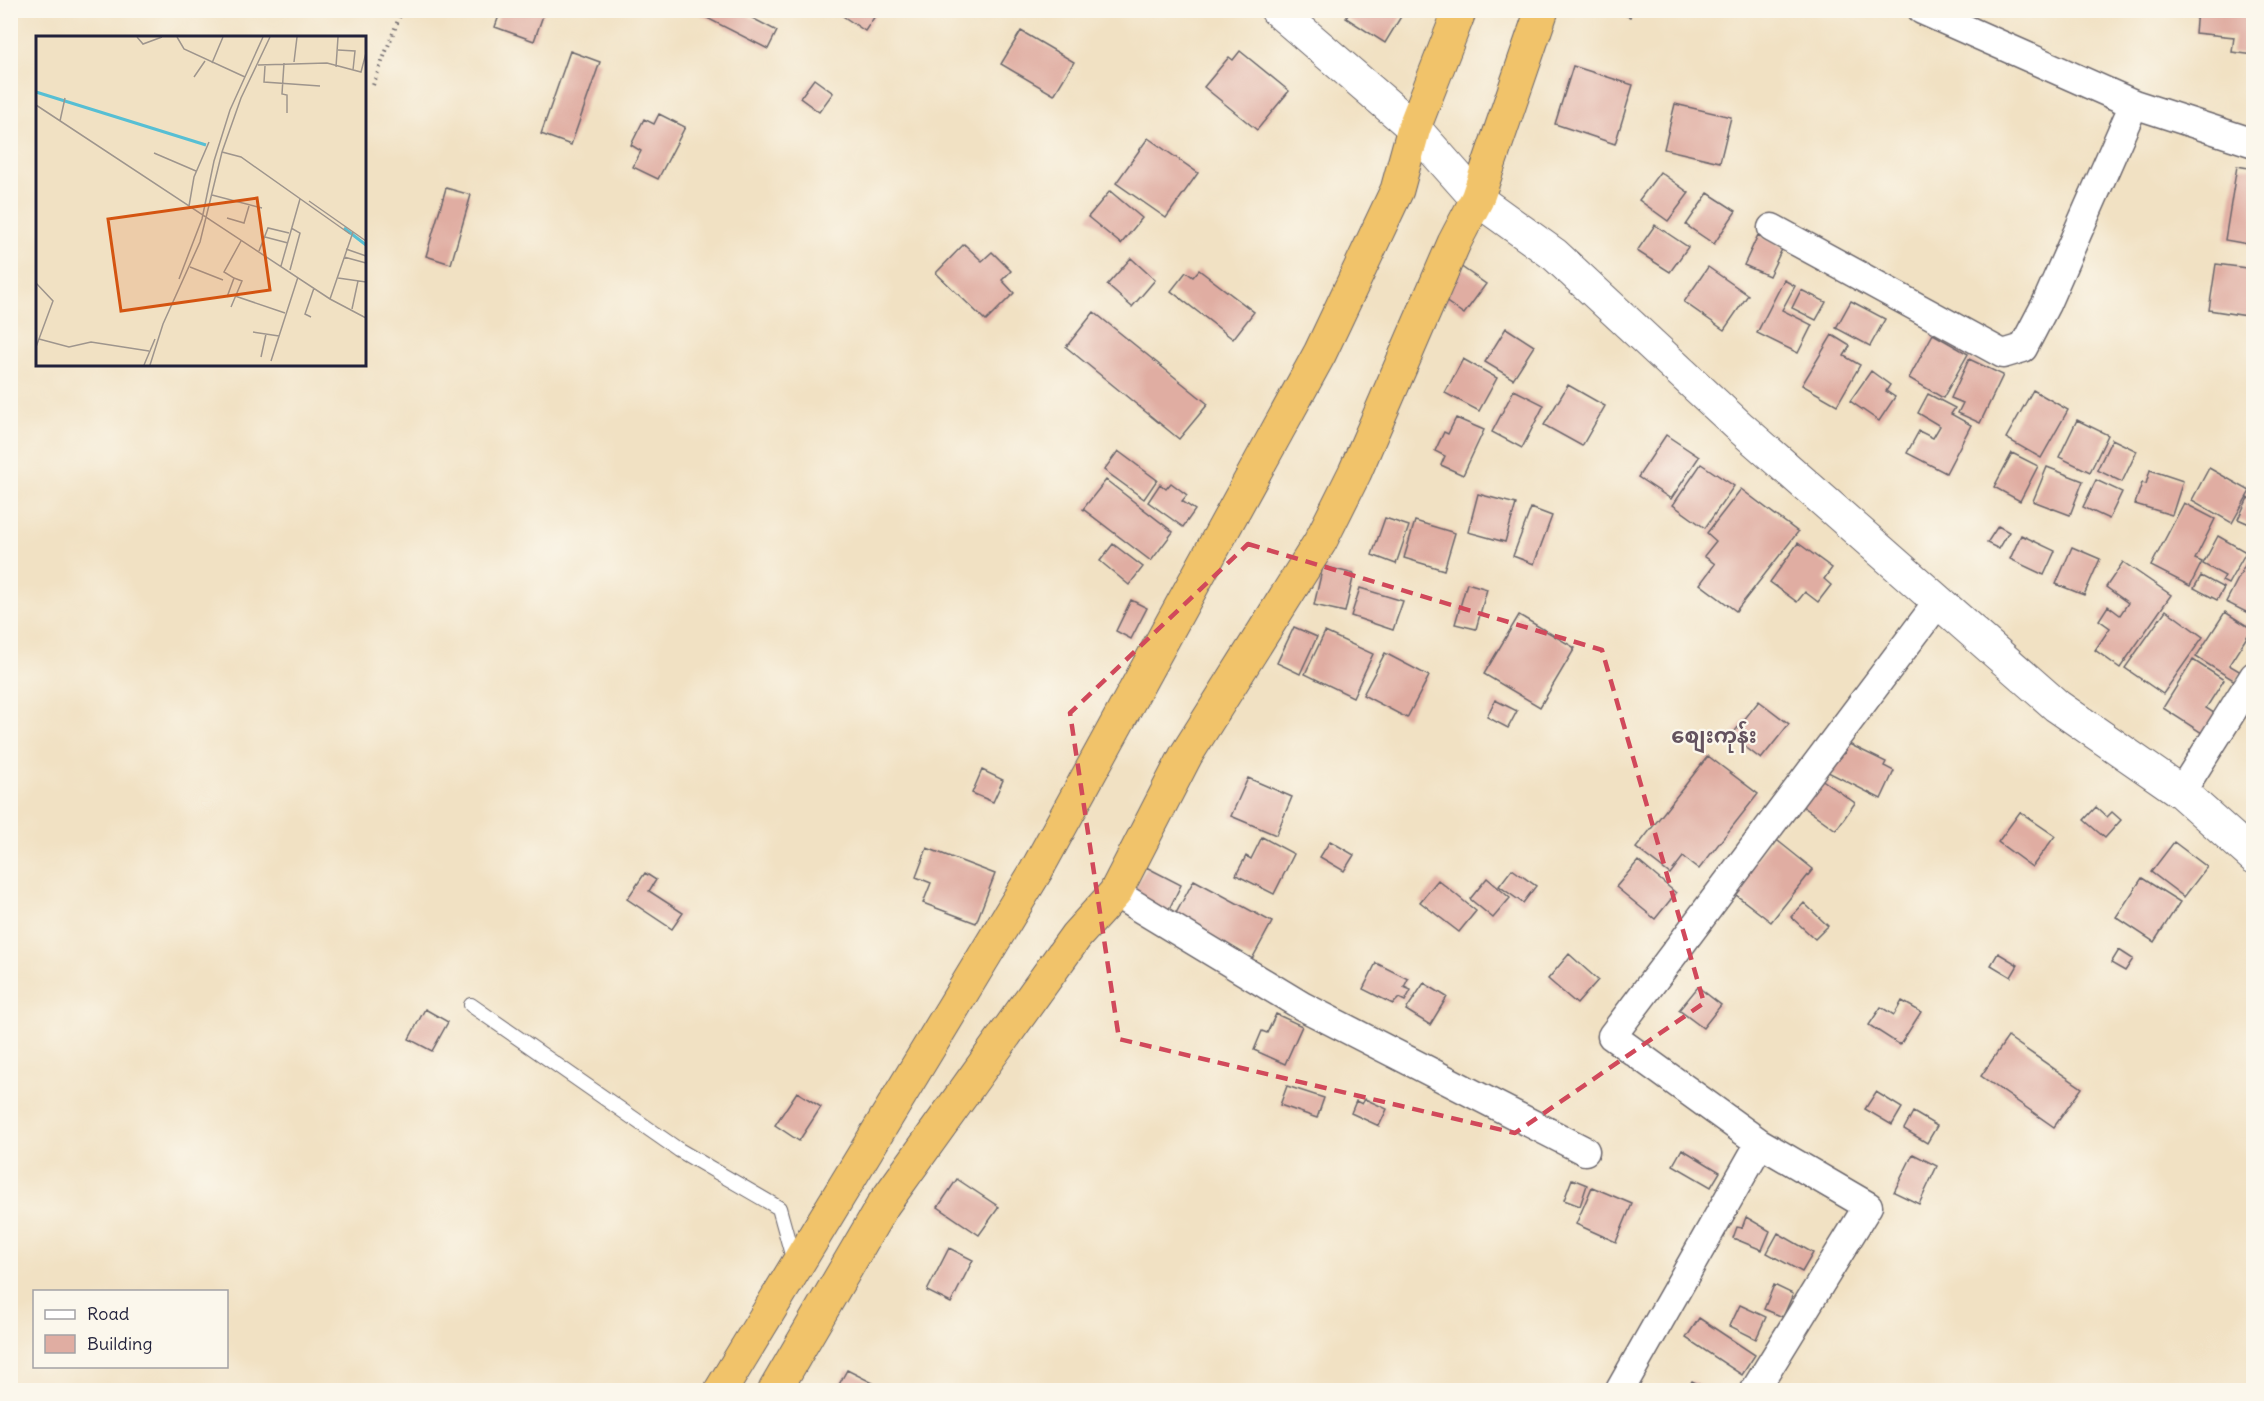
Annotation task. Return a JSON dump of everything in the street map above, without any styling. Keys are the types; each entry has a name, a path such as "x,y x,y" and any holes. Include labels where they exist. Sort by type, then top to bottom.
{"highway":[{"path":"721,1390 1036,871 1320,353 1397,190 1414,128 1460,10"},
{"path":"775,1390 883,1205 1076,936 1115,893 1186,755 1320,542 1355,472 1454,243 1477,199 1542,10"}],"street":[{"path":"1277,10 1414,128 1477,199 1555,255 1741,428 2057,706 2181,792 2253,857"},
{"path":"1922,10 2133,104 2253,143"},
{"path":"1772,228 2002,354 2023,348 2046,304 2133,104"},
{"path":"1755,1390 1868,1206 1760,1143 1612,1036 1939,601"},
{"path":"2181,792 2253,676"},
{"path":"1115,893 1302,1006 1585,1151"},
{"path":"1620,1390 1760,1143"}],"lane":[{"path":"471,1005 679,1150 779,1208 796,1267"}],"path":[{"path":"373,85 402,10"}],"highlighted area":[{"path":"1248,544 1602,650 1704,1003 1515,1133 1119,1039 1070,713"}],"building":[{"path":"501,10 545,10 534,41 495,27"},
{"path":"703,10 737,10 777,31 768,49 701,15"},
{"path":"834,10 879,10 865,31"},
{"path":"1351,10 1405,10 1385,43 1346,18"},
{"path":"1612,10 1632,10 1630,17"},
{"path":"2197,10 2254,10 2254,55 2232,52 2234,37 2195,33"},
{"path":"1021,31 1074,62 1054,95 1001,64"},
{"path":"570,51 600,62 571,145 541,134"},
{"path":"1240,51 1289,91 1257,130 1204,87 1229,57 1233,60"},
{"path":"1573,66 1633,85 1615,144 1555,124"},
{"path":"814,79 833,93 819,112 800,98"},
{"path":"1675,104 1731,117 1720,162 1664,149"},
{"path":"659,114 685,127 658,179 633,167 641,151 631,145 644,119 654,124"},
{"path":"1148,138 1198,173 1166,218 1116,183"},
{"path":"2237,166 2254,169 2254,245 2225,240"},
{"path":"1660,172 1689,193 1668,221 1639,200"},
{"path":"446,188 471,195 451,264 426,256"},
{"path":"1110,191 1142,218 1121,244 1088,217"},
{"path":"1708,193 1736,211 1714,244 1686,225"},
{"path":"1655,225 1688,247 1670,272 1637,251"},
{"path":"1758,235 1783,247 1769,276 1744,265"},
{"path":"964,244 982,261 992,252 1011,271 1002,280 1014,293 986,321 936,273"},
{"path":"1131,258 1155,280 1132,307 1107,285"},
{"path":"2216,264 2254,269 2254,317 2209,310"},
{"path":"1460,266 1486,284 1464,314 1438,296"},
{"path":"1708,267 1748,295 1724,330 1684,302"},
{"path":"1199,270 1254,312 1233,339 1171,291 1186,272 1193,277"},
{"path":"1784,280 1795,286 1782,310 1812,325 1798,353 1757,333"},
{"path":"1801,290 1826,302 1816,320 1792,308"},
{"path":"1851,301 1885,319 1870,346 1836,328"},
{"path":"1094,312 1208,404 1179,439 1066,347"},
{"path":"1506,328 1534,346 1513,379 1485,362"},
{"path":"1933,334 1968,354 1943,398 1909,378"},
{"path":"1832,335 1850,346 1844,356 1860,365 1837,405 1802,385"},
{"path":"1463,359 1497,378 1479,411 1445,393"},
{"path":"1969,359 2003,375 1980,423 1958,413 1963,403 1951,398"},
{"path":"1871,371 1890,385 1886,391 1895,397 1879,421 1850,401"},
{"path":"1568,385 1605,406 1582,446 1544,425"},
{"path":"1514,390 1544,405 1522,448 1492,432"},
{"path":"2033,390 2068,410 2041,458 2006,438"},
{"path":"1928,394 1955,408 1951,414 1971,425 1946,473 1907,453 1919,431 1933,438 1940,426 1918,413"},
{"path":"1456,418 1484,430 1463,475 1441,465 1445,456 1435,451 1444,432 1448,434"},
{"path":"2077,420 2108,435 2090,472 2059,457"},
{"path":"1666,435 1699,457 1671,499 1638,477"},
{"path":"2112,439 2137,451 2122,482 2097,470"},
{"path":"1118,451 1157,480 1144,499 1104,470"},
{"path":"2012,453 2038,466 2020,501 1994,487"},
{"path":"1701,464 1734,486 1705,528 1673,505"},
{"path":"2047,467 2083,481 2070,515 2033,501"},
{"path":"2209,468 2250,491 2232,523 2192,500"},
{"path":"2150,470 2183,481 2172,515 2135,504 2142,483 2146,484"},
{"path":"1106,480 1173,532 1151,561 1083,509"},
{"path":"2096,480 2122,492 2109,519 2083,507"},
{"path":"1171,483 1187,495 1182,501 1195,510 1183,527 1148,502 1160,484 1166,489"},
{"path":"1741,489 1798,532 1736,611 1700,584 1715,564 1704,556 1716,541 1707,533"},
{"path":"1478,494 1516,504 1505,542 1468,532"},
{"path":"2248,498 2254,501 2254,526 2238,519"},
{"path":"2184,503 2215,519 2195,559 2202,562 2190,586 2151,566"},
{"path":"1531,508 1552,516 1534,564 1513,556"},
{"path":"1385,518 1409,526 1396,564 1372,555"},
{"path":"1415,521 1455,533 1444,570 1404,558"},
{"path":"1998,526 2009,532 1999,549 1987,543"},
{"path":"2021,535 2055,551 2044,575 2010,559"},
{"path":"2218,536 2246,552 2228,584 2222,581 2225,576 2203,564"},
{"path":"1798,543 1832,568 1824,579 1831,585 1818,602 1805,592 1797,602 1770,582"},
{"path":"1113,544 1143,567 1129,585 1100,561"},
{"path":"2072,547 2100,559 2084,595 2056,584"},
{"path":"2254,548 2254,616 2226,602"},
{"path":"2123,562 2171,595 2120,668 2095,650 2110,628 2099,620 2108,606 2120,615 2128,603 2106,587"},
{"path":"1323,566 1354,574 1345,612 1314,605"},
{"path":"2201,576 2224,588 2217,600 2194,588"},
{"path":"1467,583 1487,589 1476,629 1455,624"},
{"path":"1360,588 1403,601 1393,630 1351,616"},
{"path":"1131,600 1147,608 1131,639 1116,631"},
{"path":"2166,610 2203,637 2163,694 2125,668"},
{"path":"2225,612 2252,629 2229,665 2241,672 2235,681 2196,657"},
{"path":"1519,615 1575,648 1540,707 1484,674"},
{"path":"1294,627 1317,637 1300,674 1277,663"},
{"path":"1325,632 1373,654 1353,697 1305,674"},
{"path":"1385,653 1429,676 1407,718 1363,695"},
{"path":"2193,660 2224,680 2206,708 2217,715 2205,735 2163,708"},
{"path":"1495,700 1517,711 1508,728 1487,717"},
{"path":"1759,701 1789,724 1761,759 1731,736"},
{"path":"1849,744 1886,762 1884,766 1894,771 1881,799 1826,771 1837,750 1844,754"},
{"path":"1708,756 1758,794 1699,869 1683,857 1670,874 1636,848"},
{"path":"982,770 1003,780 993,802 972,793"},
{"path":"1817,776 1855,803 1836,830 1797,802"},
{"path":"1248,778 1292,797 1276,835 1231,816"},
{"path":"2096,807 2107,817 2112,812 2121,820 2105,838 2084,820"},
{"path":"2020,812 2055,836 2032,867 1998,842"},
{"path":"1262,837 1294,854 1274,894 1236,875 1246,856 1251,859"},
{"path":"1773,837 1813,869 1771,922 1731,891"},
{"path":"1330,841 1354,855 1344,871 1320,857"},
{"path":"2174,842 2207,867 2184,897 2151,872"},
{"path":"927,848 995,874 976,923 923,903 931,883 916,877"},
{"path":"1638,861 1676,893 1655,919 1616,887"},
{"path":"1146,867 1181,885 1167,913 1132,895"},
{"path":"1512,869 1536,886 1523,903 1499,886"},
{"path":"645,873 656,880 649,891 683,913 672,929 627,899"},
{"path":"1487,878 1510,898 1493,918 1470,899"},
{"path":"2142,878 2180,902 2154,942 2116,917"},
{"path":"1194,880 1272,922 1252,959 1174,917"},
{"path":"1438,880 1476,911 1459,932 1420,902"},
{"path":"1804,903 1828,926 1815,939 1791,917"},
{"path":"2119,950 2133,959 2125,971 2111,963"},
{"path":"1998,953 2018,965 2011,977 1991,965"},
{"path":"1569,954 1598,980 1577,1004 1548,979"},
{"path":"1376,963 1408,979 1404,987 1411,990 1405,1001 1399,998 1393,1004 1363,989"},
{"path":"1424,983 1447,997 1430,1025 1406,1010"},
{"path":"1698,987 1721,1005 1703,1028 1679,1010"},
{"path":"1902,1001 1921,1012 1900,1045 1869,1025 1881,1007 1894,1015"},
{"path":"425,1009 448,1022 432,1051 409,1039"},
{"path":"1276,1014 1302,1026 1285,1064 1254,1050 1262,1031 1267,1033"},
{"path":"2008,1037 2082,1088 2054,1127 1981,1076"},
{"path":"1287,1086 1324,1098 1317,1118 1280,1105"},
{"path":"797,1092 821,1107 799,1141 775,1125"},
{"path":"1876,1092 1902,1108 1892,1125 1865,1109"},
{"path":"1365,1099 1387,1109 1379,1126 1351,1113 1356,1101 1362,1104"},
{"path":"1913,1112 1937,1126 1927,1143 1904,1129"},
{"path":"1682,1149 1720,1172 1711,1187 1673,1165"},
{"path":"1913,1154 1937,1166 1919,1204 1894,1192"},
{"path":"957,1179 999,1207 979,1235 938,1207"},
{"path":"1572,1179 1587,1185 1580,1206 1564,1200"},
{"path":"1592,1187 1632,1204 1616,1242 1576,1224"},
{"path":"1746,1217 1770,1231 1762,1250 1733,1238 1737,1227 1742,1228"},
{"path":"1778,1233 1813,1253 1802,1272 1767,1253"},
{"path":"949,1248 973,1260 951,1303 927,1291"},
{"path":"1774,1285 1793,1294 1783,1317 1764,1309"},
{"path":"1740,1305 1766,1317 1756,1339 1730,1326"},
{"path":"1699,1318 1755,1355 1742,1375 1686,1338"},
{"path":"847,1370 873,1383 869,1390 836,1390"},
{"path":"1692,1381 1709,1390 1687,1390"}],"district":[{"name":"စျေးကုန်း","path":"1714,736"}]}
